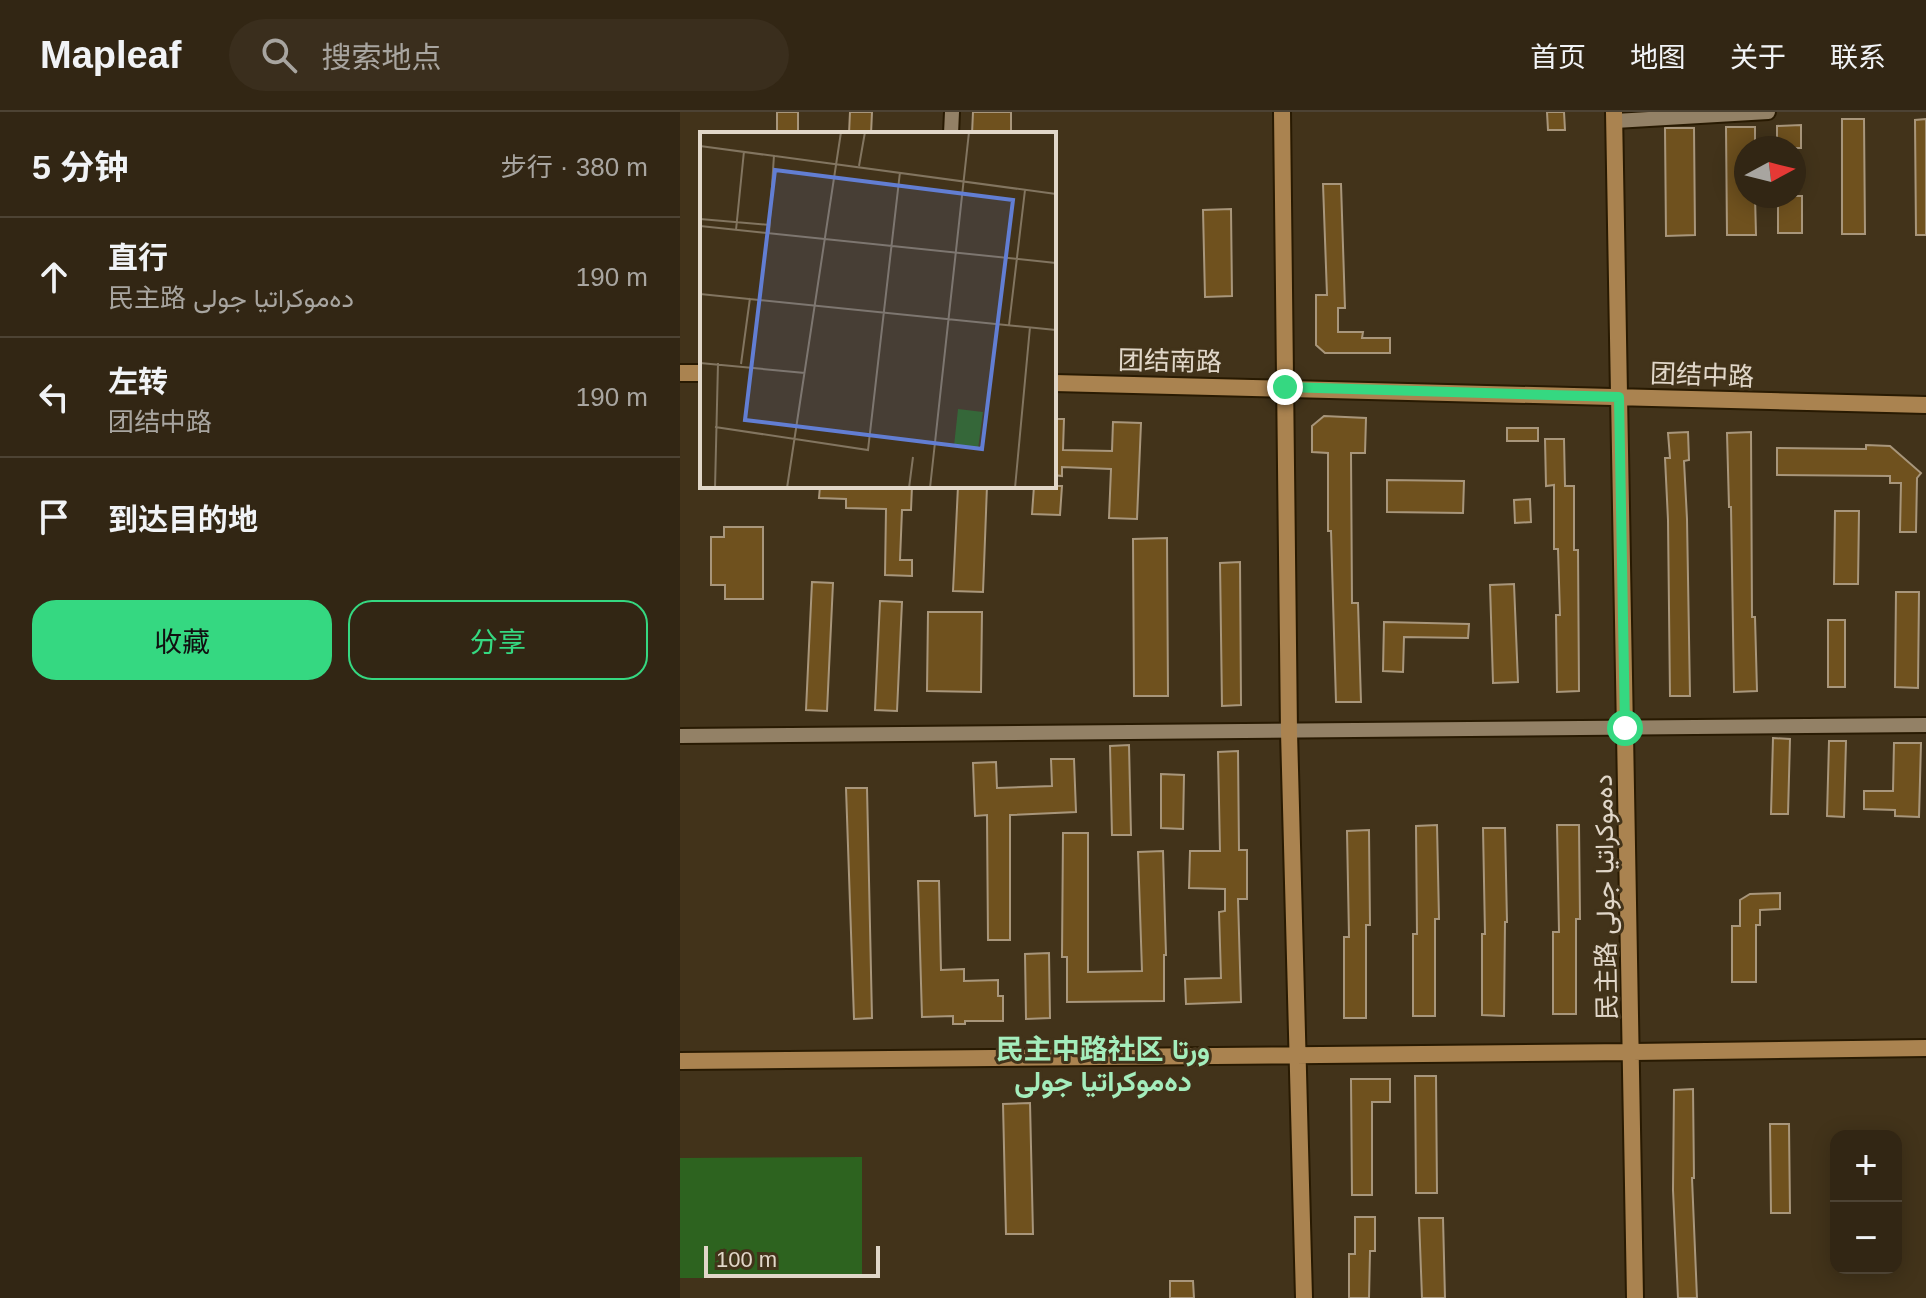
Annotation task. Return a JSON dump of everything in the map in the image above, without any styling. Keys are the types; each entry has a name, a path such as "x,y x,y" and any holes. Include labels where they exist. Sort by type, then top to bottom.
{"street":[{"path":"951,132 952,112"},
{"path":"1282,112 1289,732 1304,1298"},
{"path":"1614,117 1768,112"},
{"name":"民主路 دەموكراتيا جولى","path":"1614,117 1635,1298"},
{"name":"团结南路","path":"1056,383 1285,387"},
{"name":"团结中路","path":"1285,387 1926,405"},
{"path":"680,736 1926,725"},
{"path":"680,1061 1926,1048"}],"green space":[{"path":"862,1157 862,1278 680,1278 680,1158"}],"building":[{"path":"777,112 798,112 798,132 777,132"},
{"path":"850,112 872,112 871,132 849,132"},
{"path":"973,112 1011,112 1011,132 972,132"},
{"path":"1547,112 1564,112 1565,130 1548,130"},
{"path":"1842,119 1864,119 1865,234 1842,234"},
{"path":"1926,119 1926,235 1916,235 1915,120"},
{"path":"1801,125 1801,136 1777,136 1777,126"},
{"path":"1726,127 1755,127 1755,136 1734,136 1734,208 1755,208 1756,235 1727,235"},
{"path":"1665,128 1694,128 1695,235 1666,236"},
{"path":"1323,184 1341,184 1345,308 1338,308 1338,332 1363,332 1362,338 1390,338 1390,353 1325,353 1316,345 1316,295 1327,295"},
{"path":"1778,208 1802,208 1802,233 1778,233"},
{"path":"1231,209 1232,296 1205,297 1203,210"},
{"path":"1324,416 1366,418 1365,453 1351,453 1352,603 1358,603 1361,702 1336,702 1331,531 1328,531 1328,453 1312,452 1312,426"},
{"path":"1056,419 1064,419 1063,450 1112,451 1113,422 1141,423 1137,519 1109,518 1111,469 1062,467 1062,476 1056,475"},
{"path":"1507,428 1538,428 1538,441 1507,441"},
{"path":"1688,432 1689,460 1684,461 1690,696 1670,696 1665,458 1670,458 1668,433"},
{"path":"1751,432 1752,617 1755,617 1757,691 1734,692 1727,433"},
{"path":"1545,439 1564,439 1565,486 1574,486 1574,550 1578,550 1579,691 1557,692 1556,615 1560,615 1558,549 1554,549 1554,485 1546,486"},
{"path":"1866,445 1890,446 1921,473 1917,478 1916,532 1900,532 1901,483 1890,483 1890,476 1777,475 1777,448 1866,449"},
{"path":"1387,480 1464,481 1463,513 1387,512"},
{"path":"1062,486 1060,515 1032,514 1034,488"},
{"path":"820,488 912,488 911,510 902,510 900,560 912,560 912,576 885,575 886,509 846,508 846,499 819,498"},
{"path":"958,488 987,488 983,592 953,591"},
{"path":"1530,499 1531,522 1515,523 1514,500"},
{"path":"1835,511 1859,511 1858,584 1834,584"},
{"path":"724,527 763,527 763,599 725,599 725,585 711,585 711,537 724,537"},
{"path":"1167,538 1168,696 1134,696 1133,539"},
{"path":"1240,562 1241,705 1222,706 1220,563"},
{"path":"812,582 833,583 827,711 806,710"},
{"path":"1514,584 1518,682 1493,683 1490,585"},
{"path":"1896,592 1919,592 1918,688 1895,687"},
{"path":"880,601 902,602 897,711 875,710"},
{"path":"928,612 982,612 981,692 927,691"},
{"path":"1828,620 1845,620 1845,687 1828,687"},
{"path":"1384,622 1469,624 1468,638 1404,637 1403,672 1383,671"},
{"path":"1773,738 1790,739 1788,814 1771,814"},
{"path":"1829,741 1846,741 1844,817 1827,816"},
{"path":"1894,743 1921,743 1919,817 1895,816 1895,810 1864,809 1864,791 1893,791"},
{"path":"1129,745 1131,835 1112,835 1110,746"},
{"path":"1238,751 1239,850 1247,850 1247,899 1238,899 1241,1002 1186,1004 1185,979 1221,978 1219,912 1225,911 1225,889 1189,888 1190,851 1220,851 1218,752"},
{"path":"1051,759 1074,759 1076,812 1010,815 1010,940 988,940 987,815 975,816 973,763 996,762 997,788 1052,786"},
{"path":"1161,774 1184,775 1183,829 1161,828"},
{"path":"846,788 867,788 872,1018 854,1019"},
{"path":"1437,825 1439,919 1435,919 1435,1016 1413,1016 1413,934 1417,934 1416,826"},
{"path":"1557,825 1579,825 1580,919 1576,919 1576,1014 1553,1014 1553,932 1559,932"},
{"path":"1483,828 1505,828 1507,922 1504,1016 1482,1015 1482,934 1485,934"},
{"path":"1369,830 1370,925 1366,925 1366,1018 1344,1018 1344,937 1349,937 1347,831"},
{"path":"1063,833 1088,833 1088,972 1142,971 1138,852 1163,851 1164,1001 1067,1002 1067,957 1062,957"},
{"path":"918,881 939,881 941,970 964,969 964,981 998,980 998,996 1003,996 1003,1021 953,1024 953,1016 922,1017"},
{"path":"1780,893 1780,909 1760,910 1760,925 1756,925 1756,982 1732,982 1732,926 1740,926 1740,900 1750,894"},
{"path":"1049,953 1050,1018 1026,1019 1025,954"},
{"path":"1415,1076 1436,1076 1437,1193 1416,1193"},
{"path":"1351,1079 1390,1079 1390,1102 1372,1102 1372,1195 1352,1195"},
{"path":"1693,1089 1692,1178 1697,1298 1678,1298 1673,1190 1674,1090"},
{"path":"1030,1103 1033,1234 1006,1234 1003,1104"},
{"path":"1770,1124 1789,1124 1790,1213 1771,1213"},
{"path":"1355,1217 1375,1217 1375,1251 1370,1251 1369,1298 1349,1298 1349,1254 1355,1254"},
{"path":"1419,1218 1443,1218 1445,1298 1422,1298"},
{"path":"1170,1281 1193,1281 1194,1298 1170,1298"}],"district":[{"name":"民主中路社区 ورتا دەموكراتيا جولى","path":"1103,1065"}],"route":[{"path":"1285,387 1619,397 1625,728"}]}
